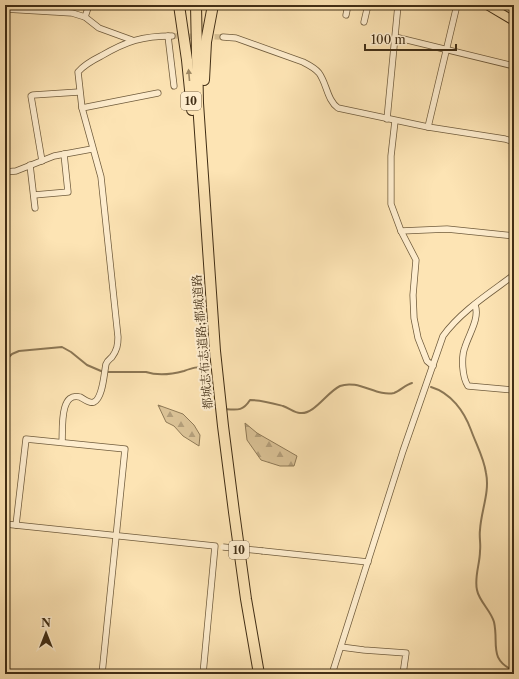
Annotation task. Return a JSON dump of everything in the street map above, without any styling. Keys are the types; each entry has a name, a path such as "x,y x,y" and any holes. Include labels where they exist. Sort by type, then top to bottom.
{"highway":[{"name":"10","path":"179,5 204,197"},
{"name":"都城志布志道路;都城道路","path":"196,5 200,142 215,351 223,426 246,599 259,674"},
{"name":"10","path":"200,142 205,125 204,70 206,42 213,5"}],"main road":[{"path":"487,5 514,21"}],"street":[{"path":"85,17 88,5"},
{"path":"346,15 348,5"},
{"path":"364,22 368,5"},
{"path":"387,119 398,5"},
{"path":"428,127 457,5"},
{"path":"5,9 72,13 85,17 99,28 132,40"},
{"path":"62,442 63,412 66,404 71,398 76,397 91,402 94,402 97,399 101,393 107,363 118,346 101,176 92,149 82,108 79,92 78,72 82,68 122,44 132,40 152,36 170,36 174,86"},
{"path":"223,37 236,38 303,62 313,68 319,73 332,102 338,108 395,121 505,139 514,142"},
{"path":"395,37 514,66"},
{"path":"42,161 31,96 79,92"},
{"path":"82,108 158,93"},
{"path":"395,121 391,156 391,204 401,231 416,260 413,295 414,318 418,338 427,361 433,366"},
{"path":"5,172 16,171 64,154 92,149"},
{"path":"34,195 68,192 64,154"},
{"path":"30,165 35,208"},
{"path":"401,231 447,229 514,236"},
{"path":"332,674 442,336 459,318 514,275"},
{"path":"475,305 475,318 464,350 463,371 467,384 468,386 514,390"},
{"path":"16,525 26,439 125,449 102,674"},
{"path":"5,524 368,562"},
{"path":"203,674 215,546"},
{"path":"341,647 406,653 403,674"}],"green space":[{"path":"158,405 183,414 194,425 200,435 199,446 183,436 174,426 166,422"},
{"path":"245,423 257,433 297,456 294,466 280,466 261,460 247,440"}],"waterway":[{"path":"5,361 12,354 19,351 62,347 71,352 87,365 101,371"},
{"path":"108,372 146,372 165,374 200,367 206,368 210,380 211,402 217,407"},
{"path":"225,409 240,409 250,400 254,400 283,406 298,413 305,413 315,407 335,389 347,384 361,386 388,394 394,393 412,383"},
{"path":"431,387 451,398 461,410 465,416 484,462 487,487 481,523 480,556 476,585 478,594 494,622 496,650 498,656 506,666 514,671"}],"tunnel":[{"path":"172,36 223,37"}]}
